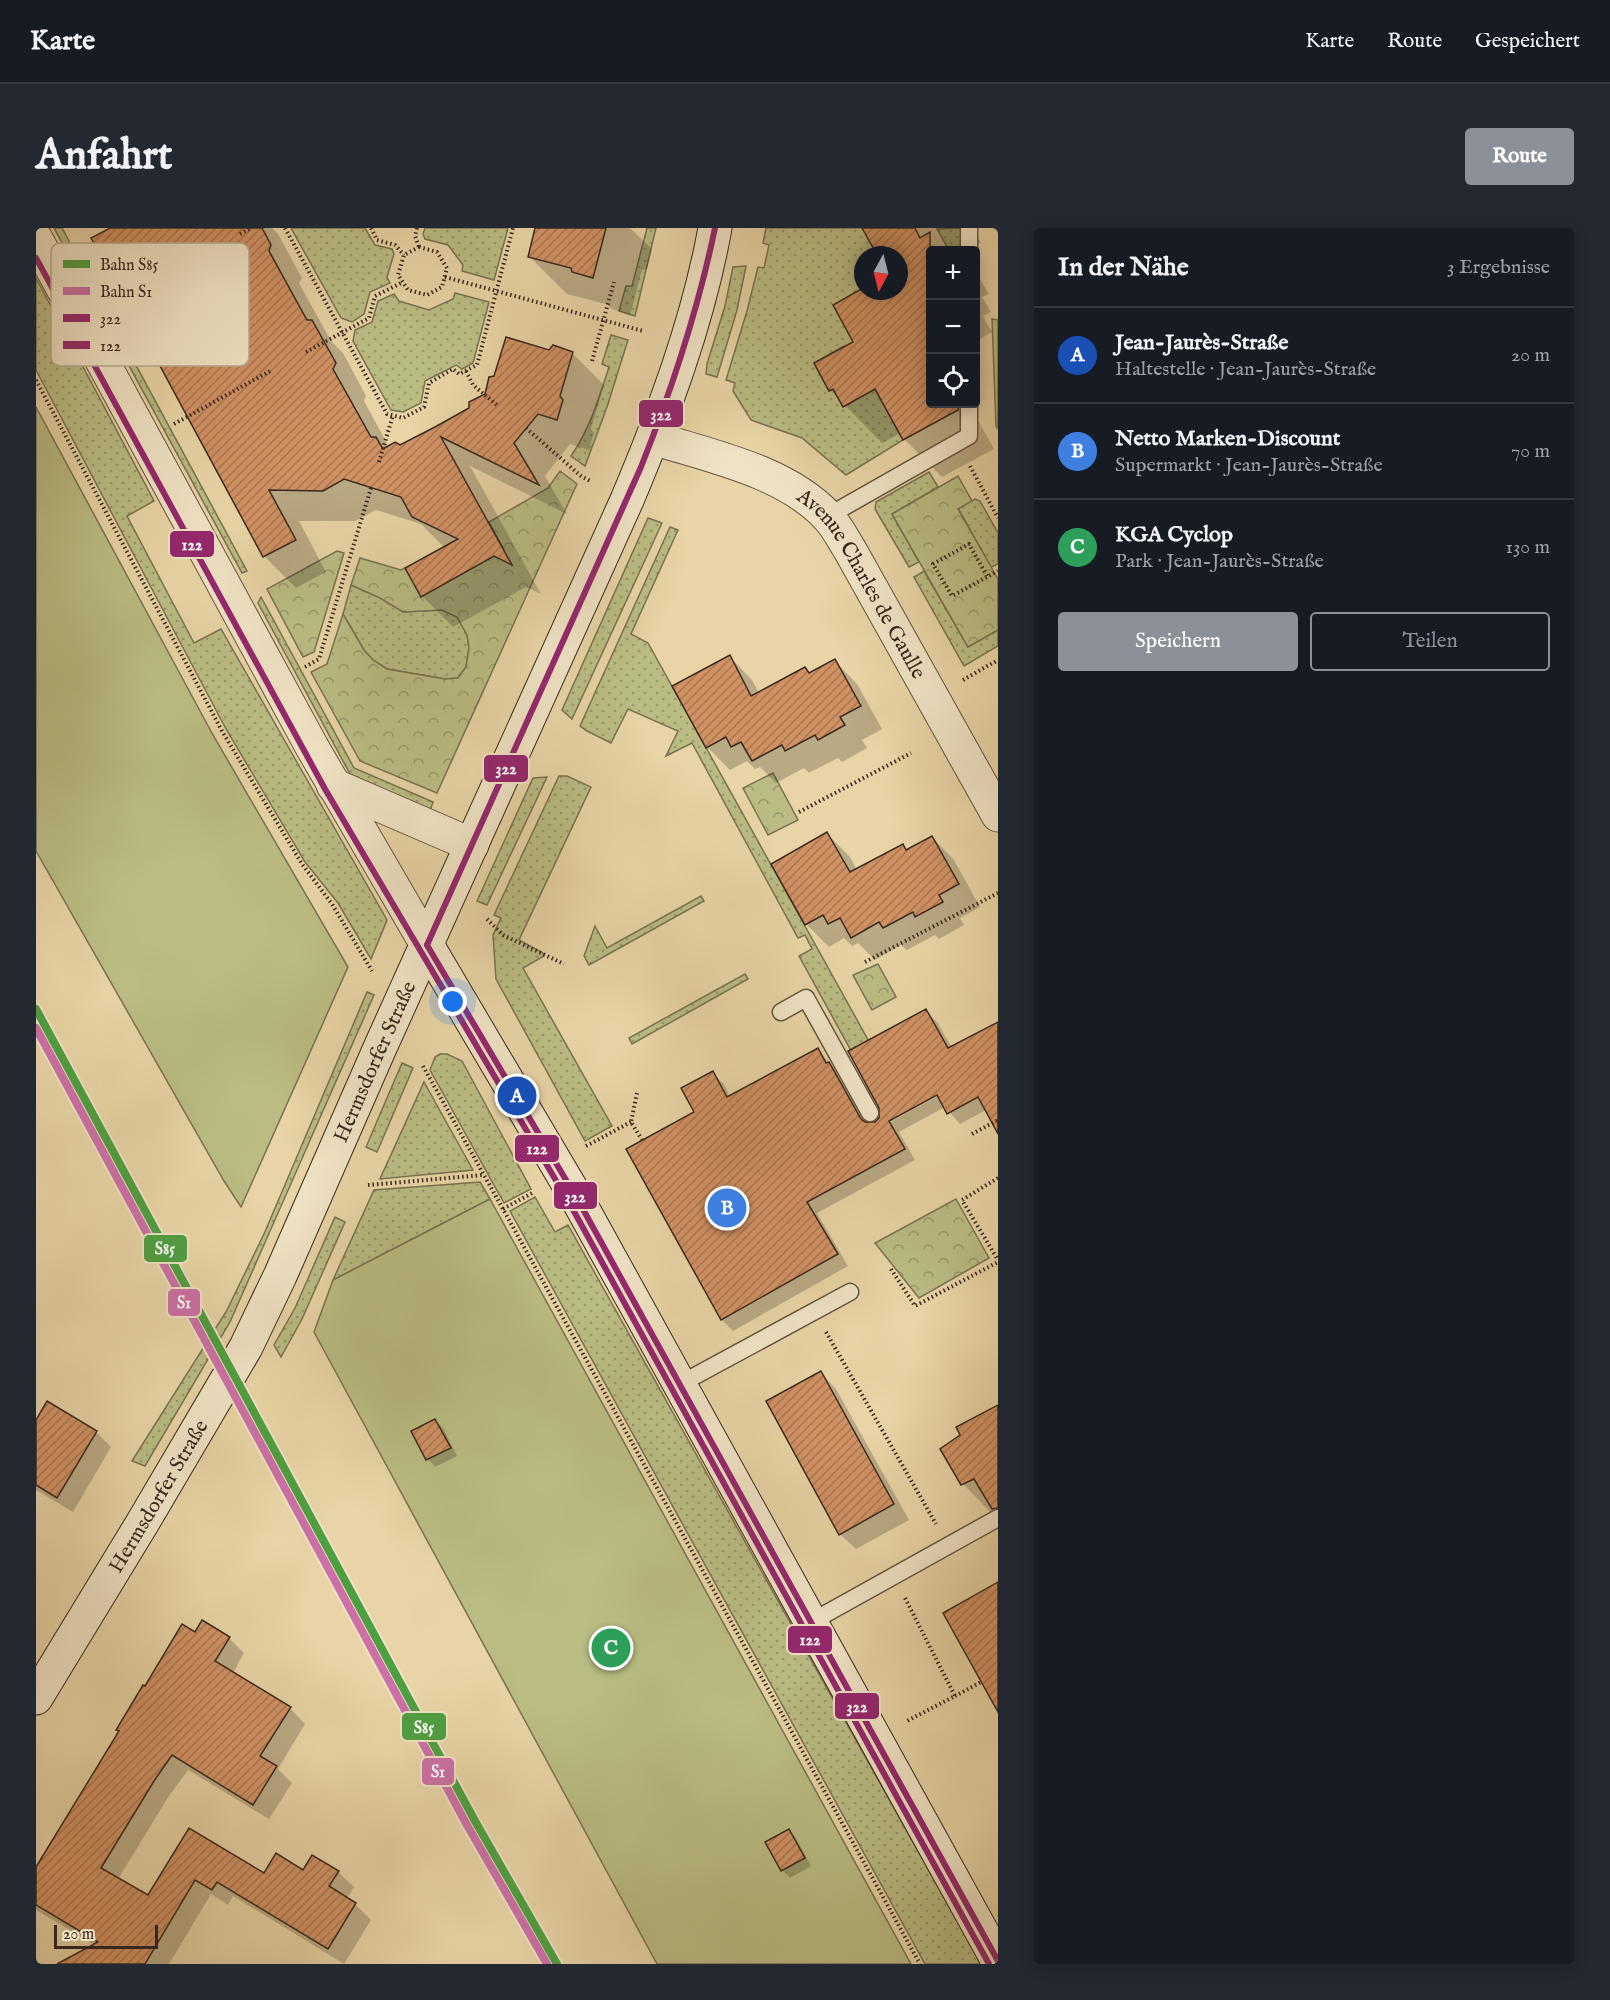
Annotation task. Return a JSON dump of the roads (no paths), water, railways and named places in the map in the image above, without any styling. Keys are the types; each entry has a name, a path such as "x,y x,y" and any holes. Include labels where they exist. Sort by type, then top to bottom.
{"street":[{"name":"Hermsdorfer Straße","path":"36,1698 246,1347 280,1276 374,1061 623,510 653,438 687,342 715,228"},
{"path":"36,239 51,267"},
{"path":"105,366 333,785 579,1202 998,1961"},
{"name":"Avenue Charles de Gaulle","path":"653,438 760,472 800,493 828,516 850,550 998,815"},
{"path":"333,785 472,845"}],"lane":[{"path":"969,228 969,246"},
{"path":"828,516 969,436 969,408"},
{"path":"781,1012 806,998 870,1113"},
{"path":"680,1384 850,1292"},
{"path":"811,1622 998,1518"}],"rail line":[{"name":"S85","path":"36,1009 475,1821 557,1964"},
{"name":"S1","path":"36,1028 467,1825 547,1964"}],"place":[{"name":"Jean-Jaurès-Straße","path":"517,1096"},
{"name":"Netto Marken-Discount","path":"727,1208"},
{"name":"KGA Cyclop","path":"611,1648"}]}
